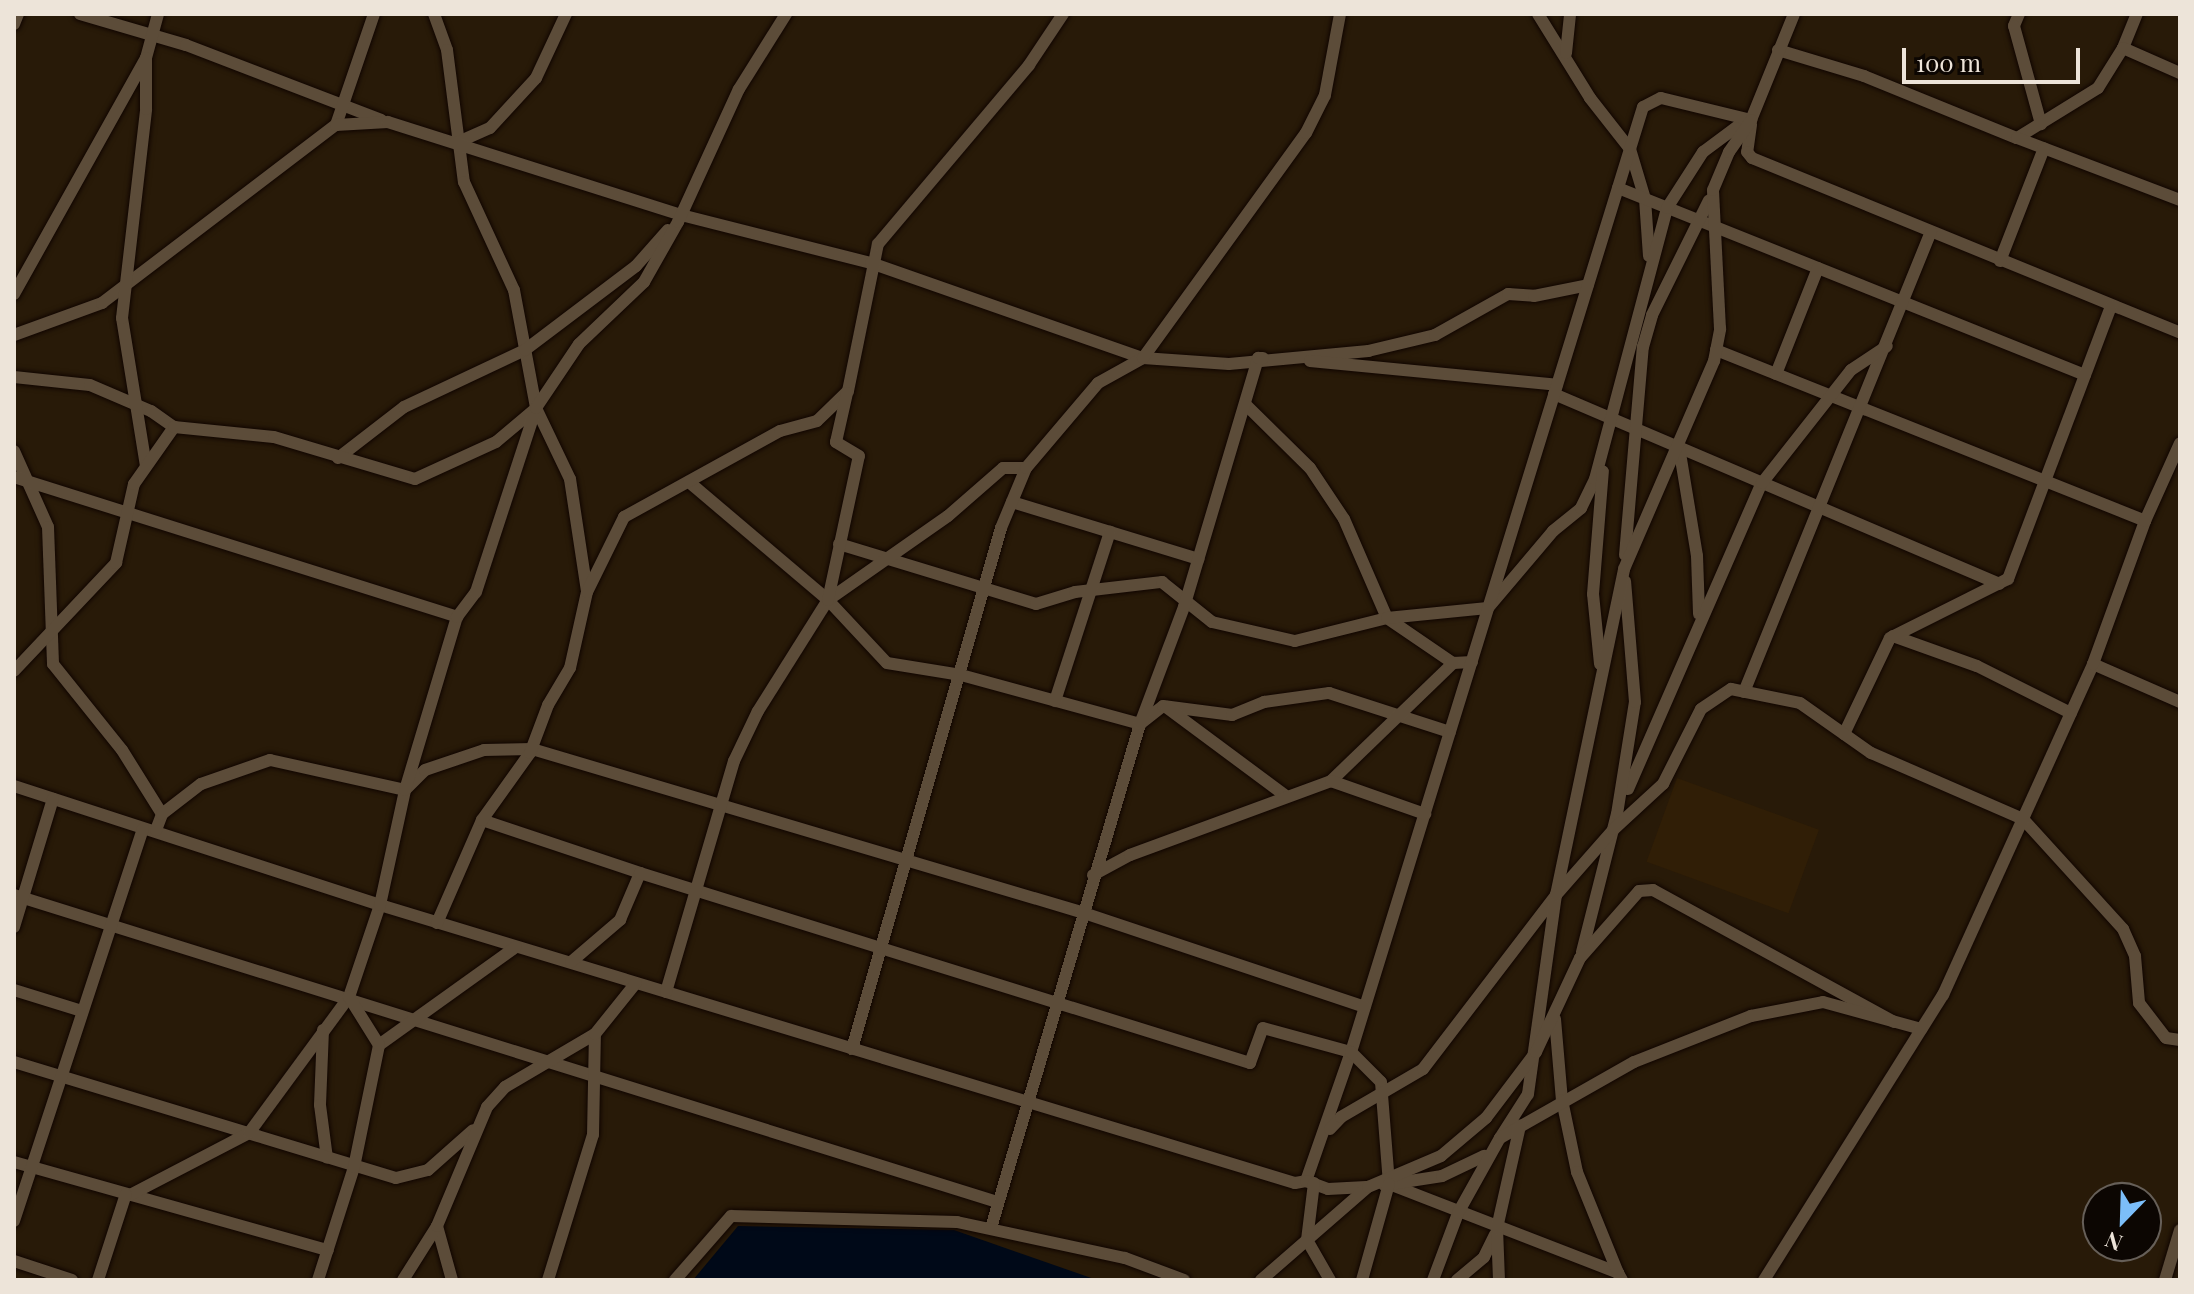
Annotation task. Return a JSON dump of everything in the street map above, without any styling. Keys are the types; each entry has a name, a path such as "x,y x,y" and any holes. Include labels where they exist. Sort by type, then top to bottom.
{"street":[{"path":"14,24 18,14"},
{"path":"80,14 152,35 388,122 681,215 871,263 1143,358 1229,364 1258,358 1368,351 1435,335 1508,294 1534,296 1588,285"},
{"path":"146,466 140,406 122,318 146,58 158,14"},
{"path":"14,344 20,335 102,303 336,125 374,14"},
{"path":"434,14 447,50 456,143 464,182 514,290 536,408 570,479 587,592"},
{"path":"456,143 490,128 536,78 566,14"},
{"path":"14,377 90,385 140,406 174,427 274,437 415,479 496,442 536,408 579,344 644,282 681,215 739,89 786,14"},
{"path":"666,992 734,761 758,711 828,600 859,456 836,442 871,263 878,244 1029,65 1063,14"},
{"path":"852,1049 910,859 985,588 1026,468 1098,383 1143,358 1306,133 1325,95 1340,14"},
{"path":"1538,14 1590,98 1630,149 1645,199 1652,315"},
{"path":"1566,56 1570,14"},
{"path":"1433,1280 1458,1213 1487,1154 1528,1094 1556,895 1624,569 1643,347 1652,315 1706,223 1713,190 1729,152 1749,120 1794,14"},
{"path":"2017,138 2098,88 2123,48 2137,14"},
{"path":"2014,16 2014,26 2041,124"},
{"path":"2123,48 2180,73"},
{"path":"1778,50 1864,76 2180,200"},
{"path":"14,294 146,58"},
{"path":"1330,1280 1307,1240 1310,1182 1630,149 1651,99 1749,120"},
{"path":"839,544 1036,604 1091,590 1162,582 1212,622 1295,641 1387,618 1488,608 1553,531 1581,508 1595,479 1649,265 1667,208 1703,152 1749,120"},
{"path":"1749,120 1747,152 1752,158 2180,333"},
{"path":"336,125 388,122"},
{"path":"2000,261 2044,148"},
{"path":"1618,188 2085,375"},
{"path":"338,458 404,407 525,350 636,266 681,215"},
{"path":"14,786 437,923 1295,1183 1310,1182 1328,1189 1368,1187 1387,1181 1457,1146 1536,1052 1580,958 1614,829 1635,702 1624,569 1666,467 1679,447 1716,350 1720,329 1706,223"},
{"path":"1744,692 1863,408 1931,232"},
{"path":"1776,374 1818,268"},
{"path":"1844,734 1893,636 2008,579 2111,306"},
{"path":"1617,814 1699,616 1762,483 1851,370 1887,346"},
{"path":"1716,350 2145,521"},
{"path":"1258,358 1556,389 1611,418 1999,584"},
{"path":"991,1228 1081,912 1140,724 1186,601 1258,358"},
{"path":"437,923 482,820 532,749 548,705 570,668 587,592 624,517 780,431 817,421 848,391"},
{"path":"1245,404 1310,468 1344,519 1387,618 1453,663 1472,662"},
{"path":"98,1280 128,1194 249,1133 323,1028 349,997 380,905 405,790 457,617 476,592 536,408"},
{"path":"14,671 116,563 125,511 146,466 174,427"},
{"path":"1601,675 1593,594 1606,432"},
{"path":"1764,1280 1943,995 2093,664 2145,521 2180,443"},
{"path":"1679,447 1697,556 1699,616"},
{"path":"14,451 48,527 53,664 122,750 162,814"},
{"path":"828,600 888,559 1003,468 1026,468"},
{"path":"14,477 457,617"},
{"path":"689,482 828,600 887,663 961,675 1140,724"},
{"path":"1012,502 1198,559"},
{"path":"1055,701 1110,532"},
{"path":"1893,636 1977,666 2071,713"},
{"path":"1093,875 1130,855 1331,781 1453,663"},
{"path":"2093,664 2180,702"},
{"path":"1325,1134 1341,1117 1423,1069 1556,895 1614,829 1663,784 1701,709 1731,689 1800,703 1871,753 2023,819 2123,929 2135,956 2139,1003 2166,1038 2180,1040"},
{"path":"1140,724 1163,706 1232,715 1264,702 1329,693 1450,732"},
{"path":"1163,706 1286,796"},
{"path":"405,790 425,770 484,750 532,749 720,808 910,859 1081,912 1365,1007"},
{"path":"14,1221 111,925 149,830 162,814 201,784 270,760 405,790"},
{"path":"1331,781 1425,814"},
{"path":"14,927 18,896 53,799"},
{"path":"482,820 640,873 1250,1063 1263,1028 1351,1052 1381,1082 1387,1181 1362,1280"},
{"path":"571,962 620,920 640,873"},
{"path":"1580,958 1639,891 1653,890 1894,1022"},
{"path":"18,896 997,1202"},
{"path":"318,1280 354,1167 379,1045 516,947"},
{"path":"14,1062 396,1178 428,1170 473,1130 505,1087 595,1034 636,983"},
{"path":"14,990 82,1011"},
{"path":"349,997 379,1045"},
{"path":"1500,1138 1562,1100 1634,1062 1751,1016 1823,1002 1921,1029"},
{"path":"1555,1012 1562,1100 1577,1172 1620,1276"},
{"path":"323,1028 320,1105 327,1158"},
{"path":"548,1280 593,1135 595,1034"},
{"path":"1457,1280 1484,1257 1497,1228 1520,1126"},
{"path":"403,1280 437,1226 473,1130"},
{"path":"1387,1181 1442,1176 1470,1167 1487,1154"},
{"path":"14,1162 328,1250"},
{"path":"1387,1181 1458,1213 1620,1276"},
{"path":"1261,1280 1368,1187"},
{"path":"675,1280 731,1216 891,1219 991,1228 1125,1258 1184,1280"},
{"path":"437,1226 452,1280"},
{"path":"1497,1228 1499,1280"},
{"path":"2165,1280 2180,1230"},
{"path":"14,1261 72,1280"}],"shaded area":[{"path":"1677,778 1819,830 1788,913 1647,862"}],"water":[{"path":"738,1226 954,1230 1097,1280 693,1280"}]}
